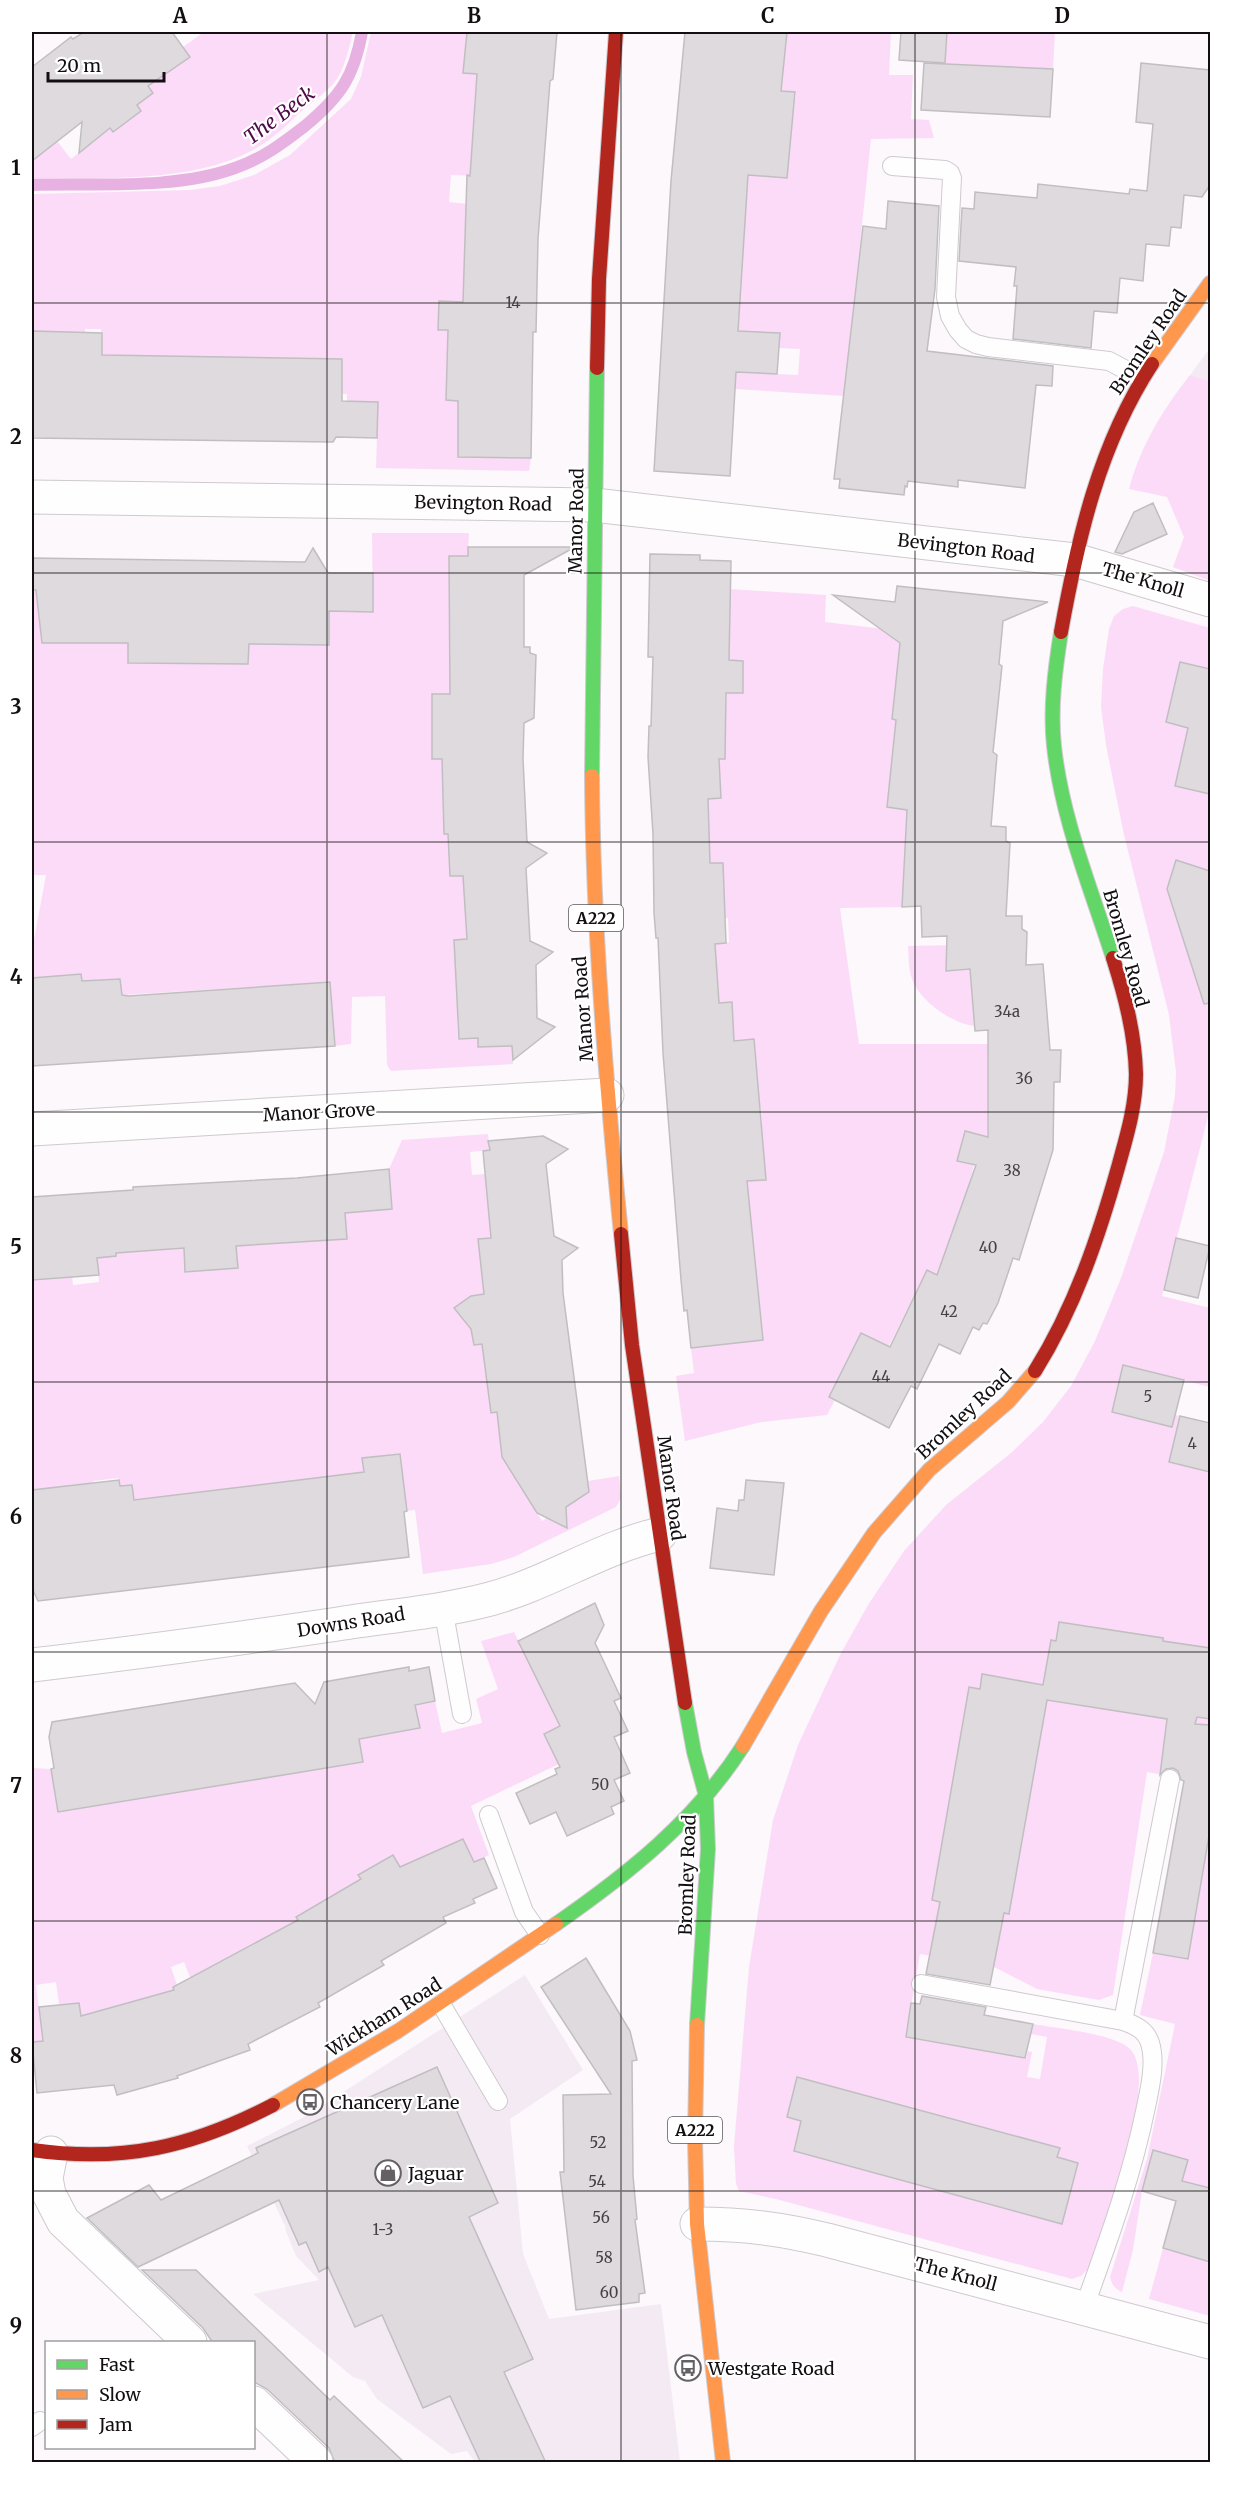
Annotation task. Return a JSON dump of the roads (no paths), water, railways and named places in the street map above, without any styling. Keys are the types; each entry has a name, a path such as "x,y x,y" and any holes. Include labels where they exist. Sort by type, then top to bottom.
{"main road":[{"name":"Manor Road","path":"616,32 599,279 591,697 592,833 607,1095 631,1334 694,1752 706,1796"},
{"name":"Bromley Road","path":"723,2463 697,2224 695,2055 708,1849 706,1796 737,1756 823,1607 871,1537 948,1452 1013,1398 1031,1377 1063,1320 1100,1227 1126,1136 1133,1104 1136,1072 1131,1029 1123,997 1075,841 1059,778 1054,742 1056,670 1075,560 1099,471 1124,410 1142,378 1210,283"},
{"name":"Wickham Road","path":"41,2151 98,2156 163,2150 192,2141 255,2115 294,2094 441,2004 540,1935 663,1843 706,1796"}],"street":[{"name":"Bevington Road","path":"32,497 594,505 1075,560"},
{"name":"The Knoll","path":"1075,560 1210,600"},
{"name":"Manor Grove","path":"32,1129 607,1095"},
{"name":"Downs Road","path":"32,1665 140,1653 490,1599 518,1590 615,1547 660,1534"},
{"path":"41,2151 49,2194 63,2221 188,2341"},
{"name":"The Knoll","path":"697,2224 740,2224 781,2229 1210,2342"},
{"path":"255,2404 316,2463"}],"lane":[{"path":"892,166 945,170 950,173 952,178 946,297 950,316 966,339 988,347 1109,361 1142,378"},
{"path":"443,1608 462,1714"},
{"path":"1123,2021 1170,1779"},
{"path":"489,1815 524,1911 540,1935"},
{"path":"921,1984 1123,2021 1136,2026 1150,2042 1152,2054 1149,2090 1139,2139 1118,2216 1084,2308"},
{"path":"441,2004 498,2101"}],"waterway":[{"name":"The Beck","path":"32,185 161,183 212,175 254,160 305,126 328,105 350,74 362,32"}],"place":[{"name":"Chancery Lane","path":"310,2102"},
{"name":"Jaguar","path":"388,2173"},
{"name":"Westgate Road","path":"688,2368"}]}
